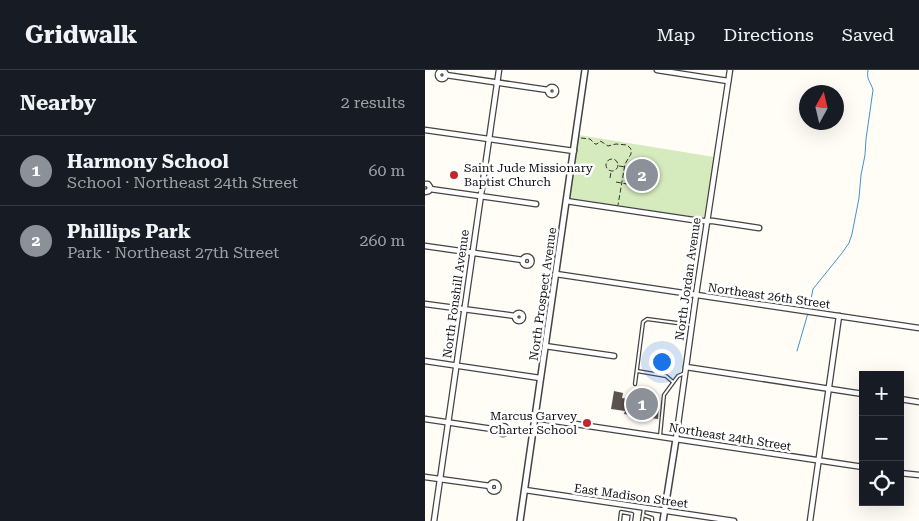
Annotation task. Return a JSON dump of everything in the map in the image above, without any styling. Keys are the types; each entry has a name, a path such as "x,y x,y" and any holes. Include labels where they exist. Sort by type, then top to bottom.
{"street":[{"name":"North Fonshill Avenue","path":"434,521 499,70"},
{"name":"North Prospect Avenue","path":"520,521 585,70"},
{"path":"657,70 728,80"},
{"name":"North Jordan Avenue","path":"663,521 729,70"},
{"path":"446,75 548,90"},
{"path":"425,130 573,151"},
{"path":"425,184 429,185 430,188 536,204"},
{"path":"425,192 429,191 430,188"},
{"path":"566,201 759,228"},
{"path":"425,246 523,260"},
{"name":"Northeast 26th Street","path":"556,274 919,328"},
{"path":"425,304 515,316"},
{"path":"810,521 839,316"},
{"path":"545,346 614,356"},
{"path":"425,361 540,378"},
{"path":"686,370 859,393"},
{"path":"904,400 919,402"},
{"name":"Northeast 24th Street","path":"535,418 859,467"},
{"path":"425,419 499,430"},
{"path":"904,474 919,476"},
{"path":"425,477 490,486"},
{"name":"East Madison Street","path":"525,490 734,521"}],"lane":[{"path":"635,384 643,322 647,319 692,325"},
{"path":"660,436 664,395 673,382 686,370"},
{"path":"637,371 666,376 673,382"},
{"path":"631,521 633,506"},
{"path":"643,521 644,508"},
{"path":"620,521 621,512 632,514"},
{"path":"643,516 652,518 652,521"}],"path":[{"path":"575,137 590,139 595,144 600,141 608,146 616,144 629,146 632,152 625,162 617,209"},
{"path":"611,171 606,166 606,162 609,159 615,159 618,166"},
{"path":"618,166 632,168"},
{"path":"611,171 616,170 618,166"},
{"path":"610,178 611,171"},
{"path":"616,182 627,184"}],"green space":[{"path":"579,135 714,157 706,214 701,218 570,198"}],"building":[{"path":"614,391 623,393 622,398 659,405 658,419 624,414 625,411 611,409"}],"waterway":[{"path":"809,309 813,289 842,253 849,243 852,234 859,198 873,90 868,79 868,70"},
{"path":"797,351 808,313"}],"place":[{"name":"Saint Jude Missionary Baptist Church","path":"454,175"},
{"name":"Phillips Park","path":"642,175"},
{"name":"Harmony School","path":"642,404"},
{"name":"Marcus Garvey Charter School","path":"587,423"}]}
